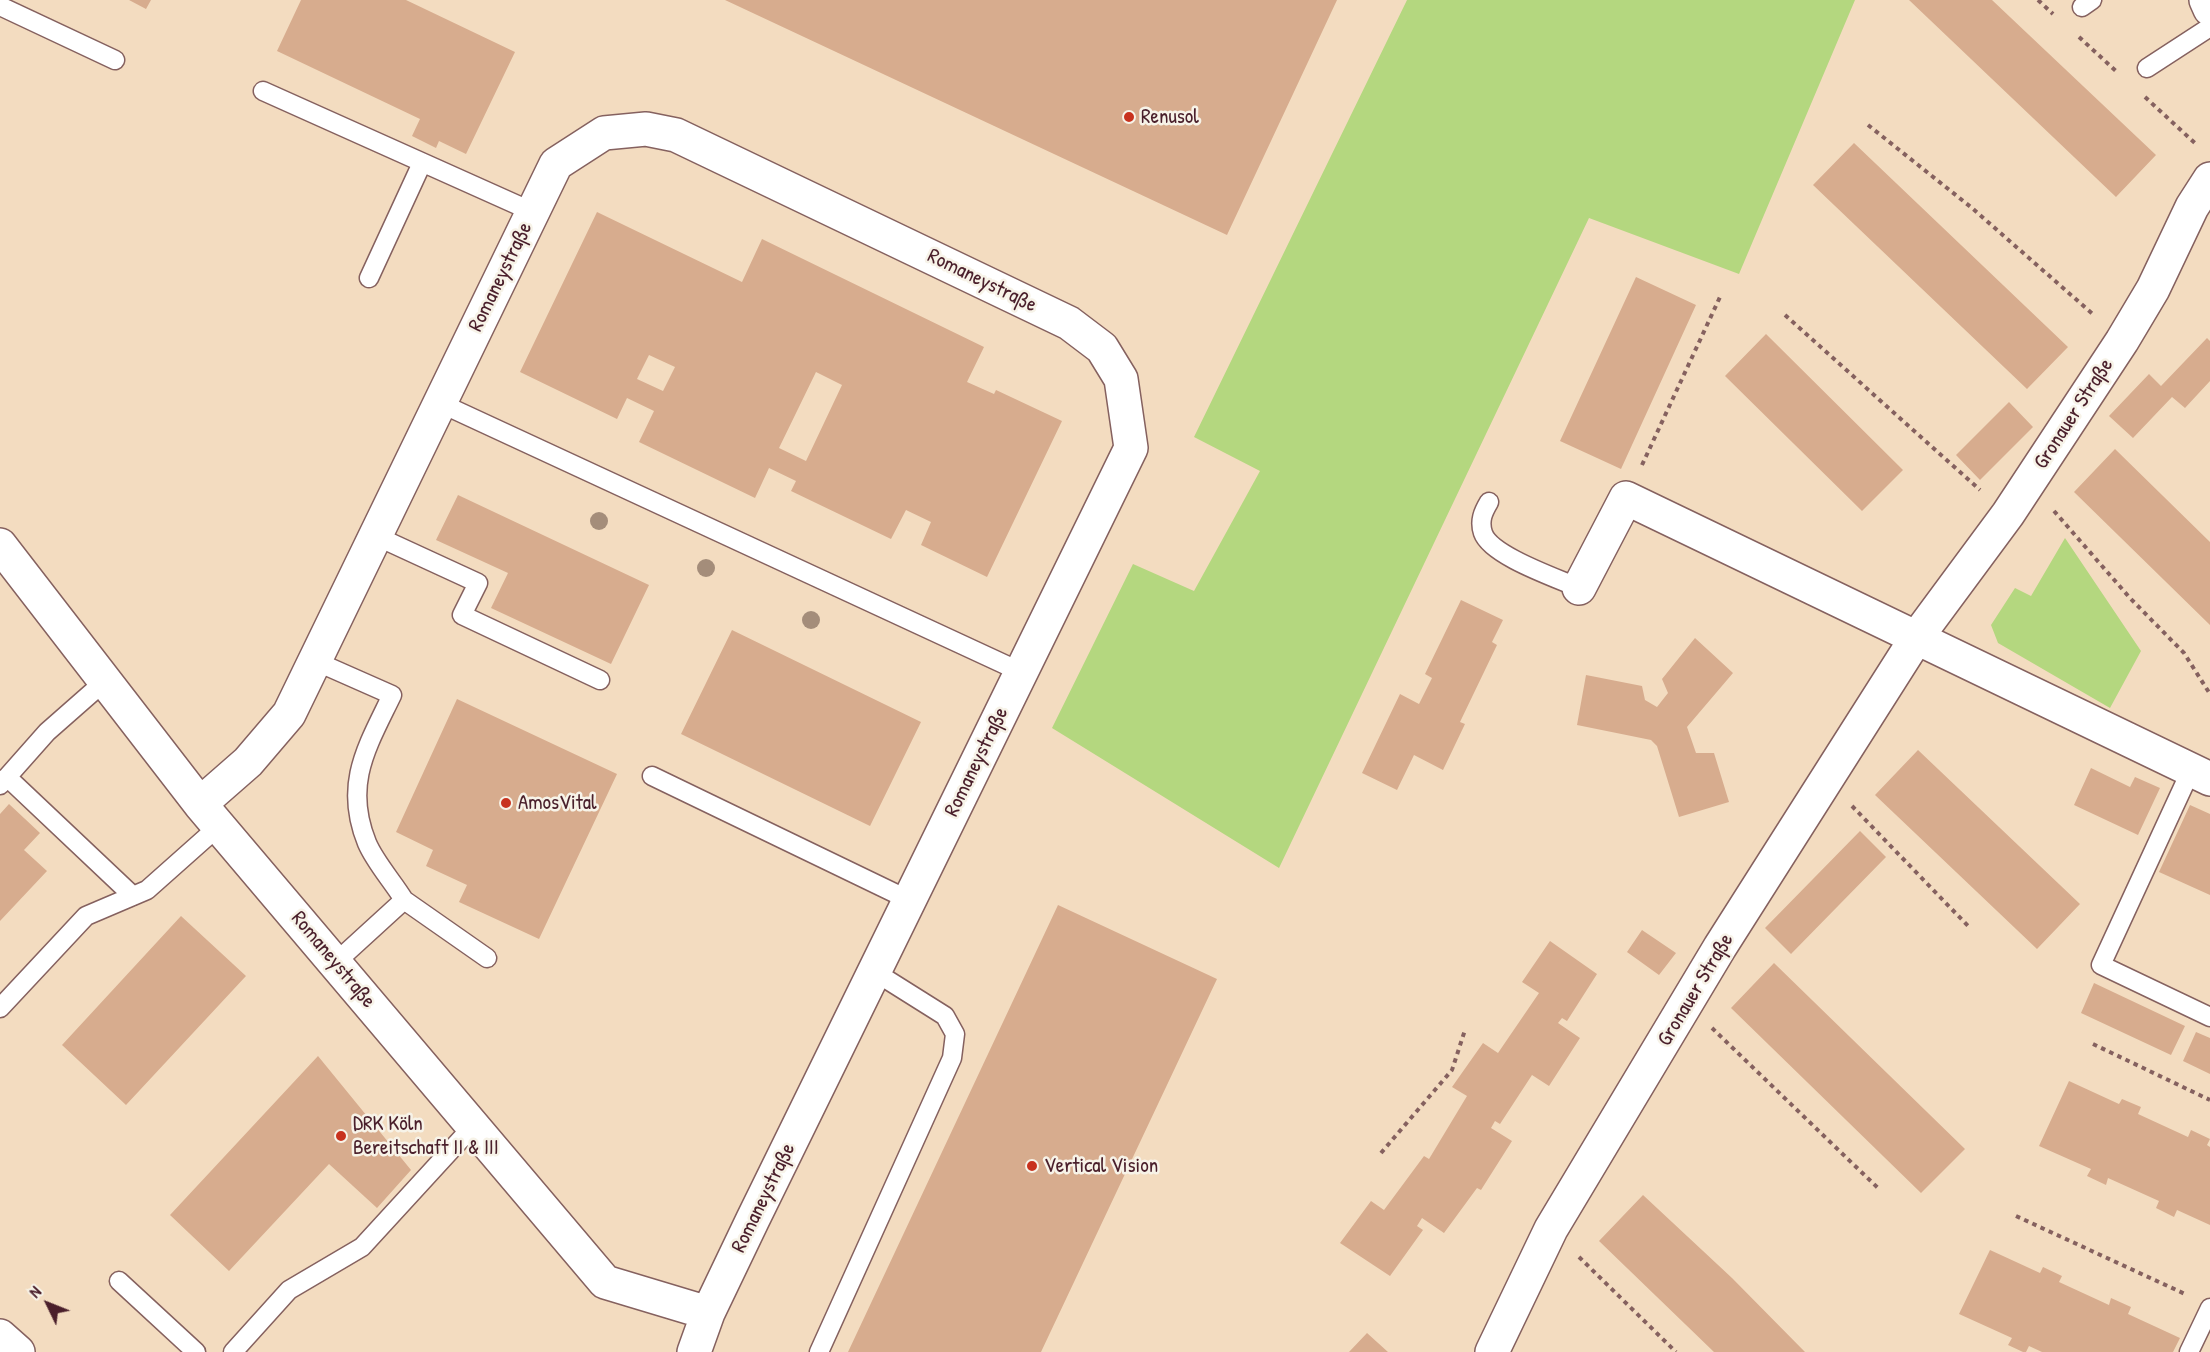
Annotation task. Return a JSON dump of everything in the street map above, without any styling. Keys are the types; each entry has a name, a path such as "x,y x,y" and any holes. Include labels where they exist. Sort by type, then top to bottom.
{"street":[{"path":"2206,0 2210,9"},
{"name":"Romaneystraße","path":"209,815 248,762 289,714 556,164 604,133 646,129 676,135 1069,323 1102,348 1121,379 1131,448 708,1313 694,1352"},
{"name":"Gronauer Straße","path":"1492,1352 1551,1229 1688,1005 1720,947 1917,637 2016,501 2122,341 2153,289 2192,207 2210,179"},
{"path":"1579,588 1626,498 2200,774"},
{"name":"Romaneystraße","path":"0,545 209,815 605,1282 708,1313"},
{"path":"0,1335 18,1352"}],"lane":[{"path":"0,6 115,60"},
{"path":"2147,68 2210,27"},
{"path":"263,91 533,212"},
{"path":"369,278 422,163"},
{"path":"440,403 1021,672"},
{"path":"1489,502 1481,516 1482,532 1489,543 1501,552 1579,588"},
{"path":"375,536 478,583 462,615 600,680"},
{"path":"315,661 392,695 359,767 356,797 367,843 404,900 487,958"},
{"path":"105,681 47,732 3,781 133,896"},
{"path":"2200,774 2101,965 2210,1017"},
{"path":"652,776 909,900"},
{"path":"0,1008 86,916 147,890 209,815"},
{"path":"335,963 404,900"},
{"path":"819,1352 952,1058 956,1034 945,1016 875,972"},
{"path":"233,1352 289,1290 362,1247 473,1126"},
{"path":"119,1281 196,1352"},
{"path":"2189,1352 2210,1308"}],"path":[{"path":"1868,125 1972,208 2122,341"},
{"path":"1626,498 1720,297"},
{"path":"1785,315 2016,501 2060,515 2130,598 2184,653 2210,694"},
{"path":"1827,780 1970,928"},
{"path":"1688,1005 1880,1190"},
{"path":"1381,1153 1452,1070 1465,1030"},
{"path":"2093,1044 2210,1100"},
{"path":"2016,1216 2188,1296"},
{"path":"1551,1229 1676,1352"}],"green space":[{"path":"1407,0 1855,0 1739,274 1589,218 1279,868 1052,728 1133,564 1194,591 1260,471 1194,437"},
{"path":"2065,538 2141,651 2110,708 1998,643 1991,625 2015,588 2031,596"}],"building":[{"path":"129,0 151,0 146,9"},
{"path":"301,0 406,0 515,52 466,154 439,141 436,148 412,136 420,119 277,51"},
{"name":"Renusol","path":"725,0 1337,0 1227,235"},
{"path":"1909,0 1992,0 2156,155 2116,197"},
{"path":"1854,143 2068,347 2027,389 1813,185"},
{"path":"597,212 742,282 762,239 984,347 967,382 994,394 996,390 1062,421 987,577 921,545 931,522 906,510 891,539 791,491 796,481 769,468 755,498 639,442 654,411 627,398 617,419 520,372","holes":["649,355 675,367 663,391 637,379","816,372 842,385 806,461 779,448"]},
{"path":"1636,277 1696,305 1621,469 1560,441"},
{"path":"1766,334 1903,470 1862,511 1725,376"},
{"path":"2207,338 2210,341 2210,381 2185,408 2172,397 2133,438 2109,416 2149,374 2161,386"},
{"path":"2009,402 2033,427 1980,480 1956,455"},
{"path":"2115,449 2210,542 2210,625 2074,492"},
{"path":"458,495 649,585 611,664 491,608 508,573 436,540"},
{"path":"1461,600 1503,620 1492,642 1497,645 1460,722 1465,724 1443,770 1414,755 1397,790 1362,773 1400,694 1419,704 1432,678 1425,674"},
{"path":"732,630 921,722 870,826 681,734"},
{"path":"1695,638 1733,673 1687,727 1696,753 1714,753 1729,802 1679,817 1657,746 1651,740 1577,725 1586,675 1642,686 1645,700 1657,707 1668,693 1662,679"},
{"name":"AmosVital","path":"457,699 617,774 539,939 459,902 467,885 426,866 433,850 396,832"},
{"path":"1918,750 2080,904 2037,949 1875,795"},
{"path":"2091,768 2130,787 2135,777 2160,788 2138,835 2074,805"},
{"path":"9,804 40,833 24,850 47,871 0,921 0,814"},
{"path":"2190,805 2210,814 2210,895 2159,872"},
{"path":"1860,831 1886,857 1791,954 1765,928"},
{"name":"Vertical Vision","path":"1058,905 1217,979 1041,1352 848,1352"},
{"path":"181,916 246,976 126,1105 62,1045"},
{"path":"1642,930 1676,953 1659,975 1627,952"},
{"path":"1550,941 1597,974 1567,1021 1562,1018 1558,1023 1580,1038 1549,1086 1532,1075 1500,1124 1495,1121 1491,1128 1512,1141 1481,1190 1477,1188 1444,1233 1422,1218 1417,1226 1423,1230 1390,1276 1340,1243 1371,1201 1384,1210 1424,1156 1429,1159 1467,1096 1452,1087 1483,1043 1498,1053 1539,993 1522,982"},
{"path":"1774,963 1965,1149 1921,1193 1731,1008"},
{"path":"2094,983 2185,1026 2171,1055 2081,1013"},
{"path":"2196,1032 2210,1038 2210,1074 2183,1061"},
{"path":"318,1056 411,1170 377,1208 329,1164 229,1271 170,1215"},
{"path":"2069,1081 2119,1104 2122,1099 2141,1107 2138,1114 2188,1137 2191,1130 2210,1139 2207,1145 2210,1147 2210,1225 2177,1210 2174,1217 2156,1208 2159,1201 2108,1178 2106,1185 2087,1176 2091,1169 2039,1146"},
{"path":"1643,1195 1732,1278 1805,1352 1714,1352 1599,1241"},
{"path":"1990,1250 2040,1273 2043,1267 2062,1276 2059,1282 2109,1305 2111,1298 2131,1307 2128,1314 2180,1338 2173,1352 2042,1352 2029,1346 2026,1352 2023,1352 2008,1345 2012,1338 1959,1314"},
{"path":"1367,1333 1388,1352 1349,1352"}],"place":[{"name":"Renusol","path":"1129,117"},
{"name":"AmosVital","path":"506,803"},
{"name":"DRK Köln Bereitschaft II & III","path":"341,1136"},
{"name":"Vertical Vision","path":"1032,1166"}]}
